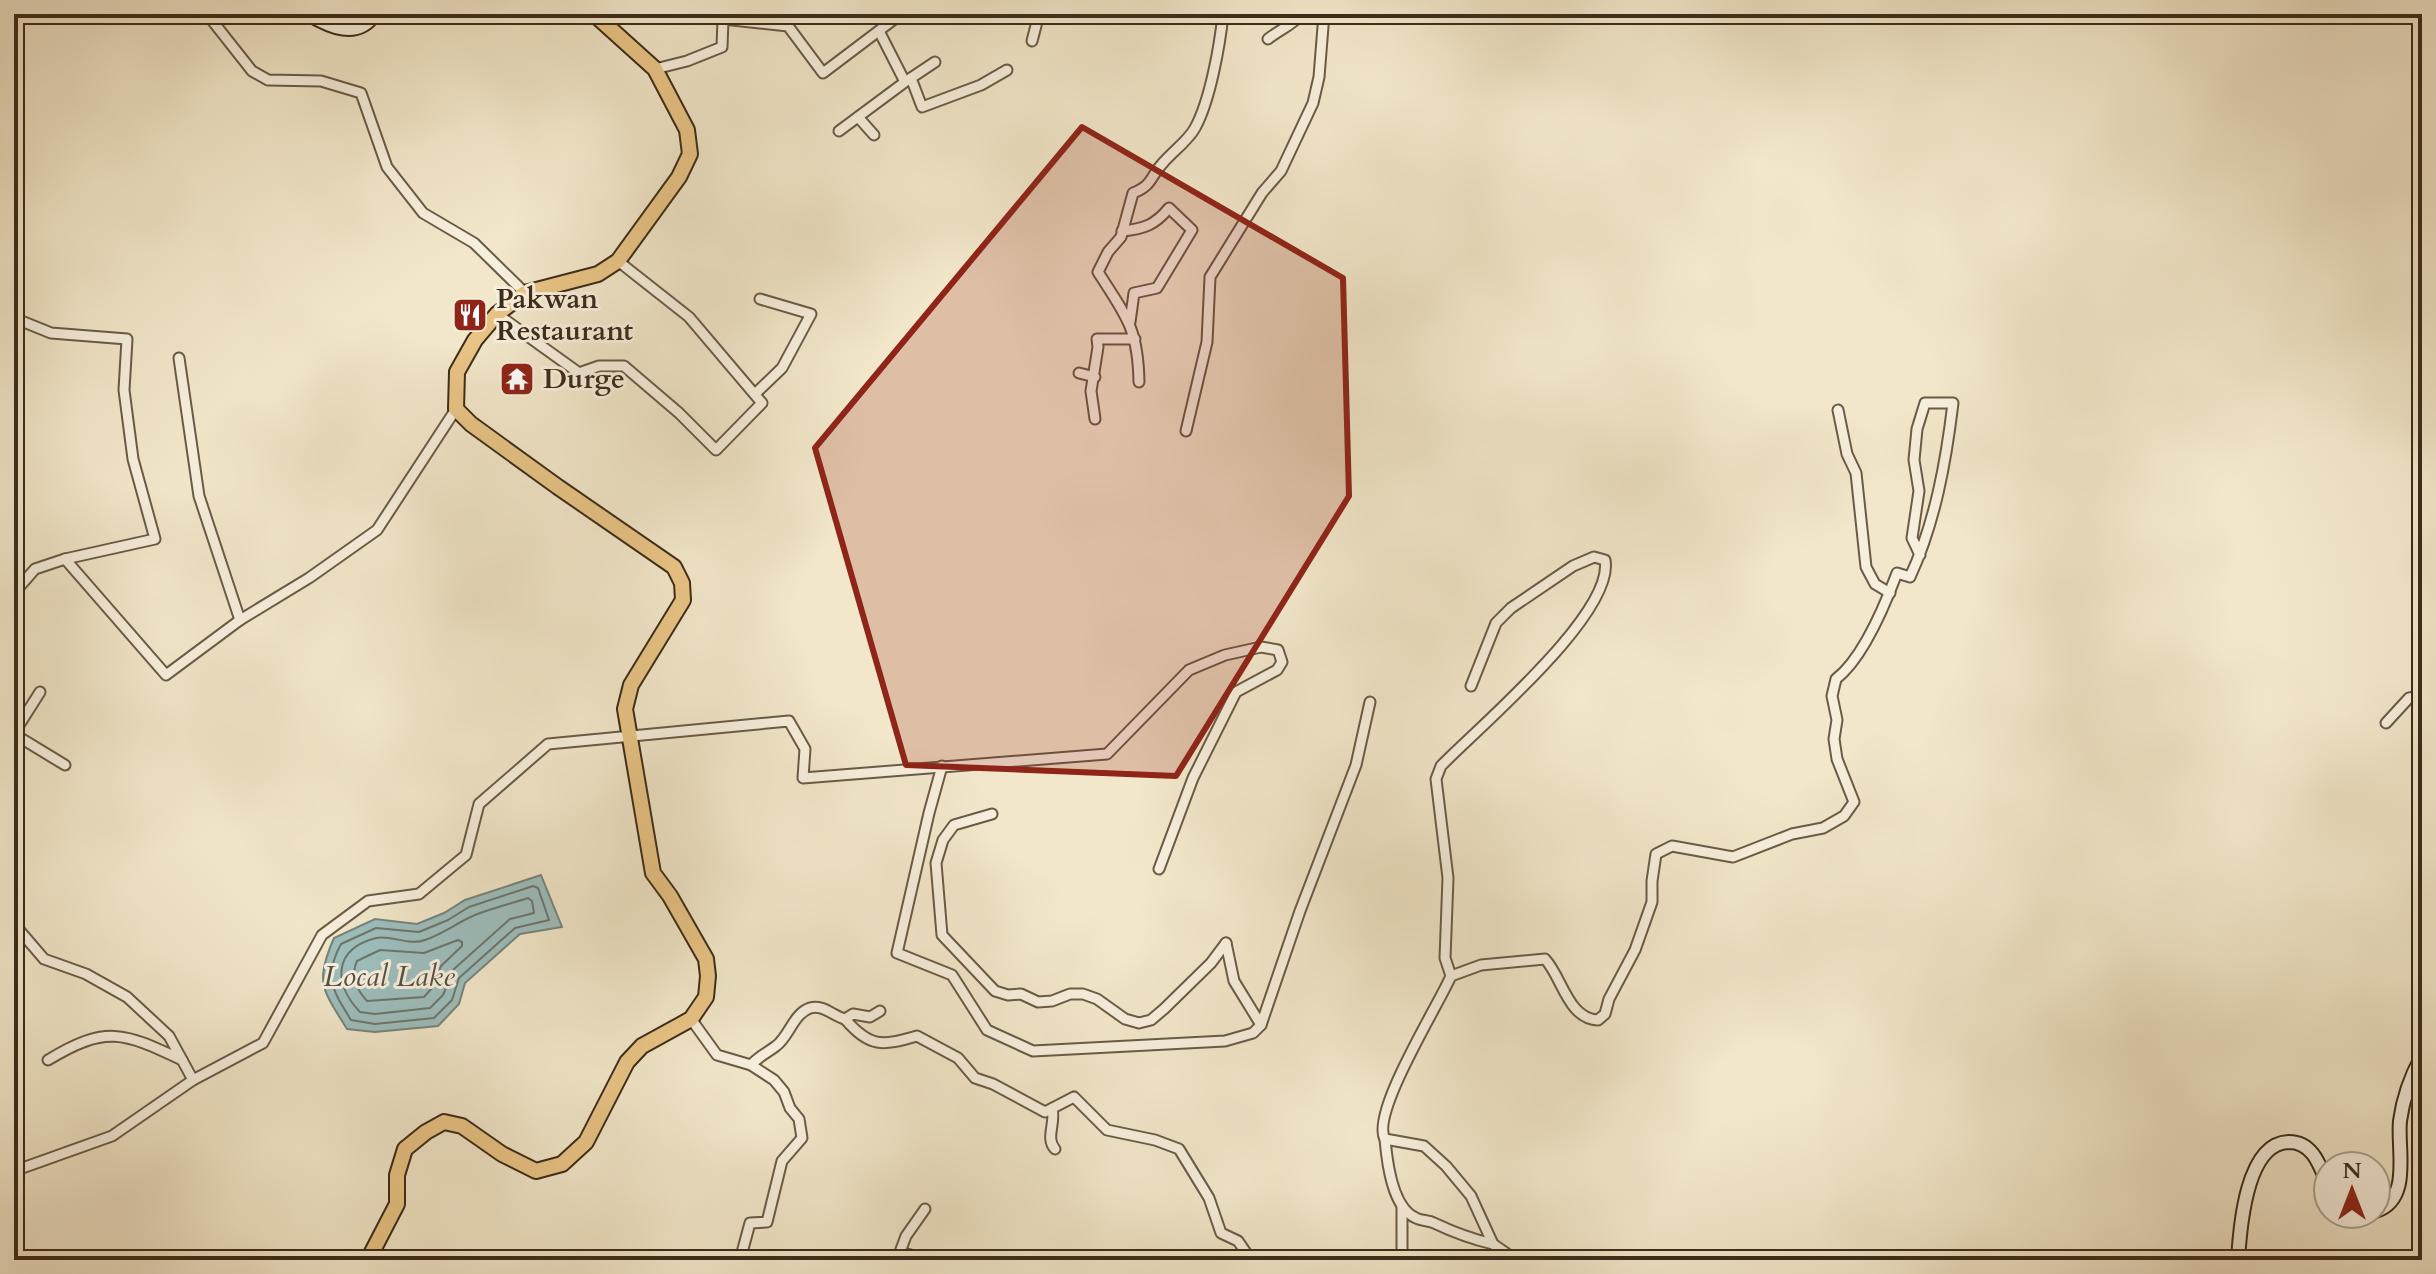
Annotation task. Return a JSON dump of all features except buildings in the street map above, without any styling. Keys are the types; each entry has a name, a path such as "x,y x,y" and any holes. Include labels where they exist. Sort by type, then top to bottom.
{"main road":[{"path":"308,14 345,30 367,24 375,14"},
{"path":"368,1260 397,1204 397,1175 405,1149 426,1132 444,1122 462,1126 502,1154 536,1171 562,1164 586,1142 627,1062 642,1046 691,1019 706,997 706,959 670,896 653,873 625,709 631,685 683,600 682,583 674,567 471,424 456,409 457,372 475,340 497,314 525,293 598,274 618,261 679,177 690,154 687,130 655,69 594,14"},
{"path":"2392,1199 2398,1191 2402,1110 2409,1084 2422,1056"},
{"path":"2238,1260 2251,1179 2258,1159 2273,1145 2286,1142 2306,1146 2312,1153"}],"street":[{"path":"207,14 252,71 268,80 321,81 361,93 387,167 423,213 474,243 525,293"},
{"path":"655,69 722,47 718,16 788,26 823,73 901,14"},
{"path":"1032,41 1039,14"},
{"path":"1139,382 1138,352 1130,322 1098,272 1122,231 1133,193 1145,188 1155,177 1158,167 1194,131 1220,40 1223,14"},
{"path":"1268,39 1301,14"},
{"path":"1186,431 1207,342 1210,277 1262,193 1281,171 1313,103 1322,55 1324,14"},
{"path":"879,31 922,107 981,85 1007,70"},
{"path":"839,131 935,62"},
{"path":"858,117 874,135"},
{"path":"1122,231 1144,229 1158,221 1169,208 1192,230 1157,288 1134,293 1130,322"},
{"path":"497,314 579,373 599,366 624,366 716,450 762,403 689,317 618,261"},
{"path":"755,394 782,368 811,314 760,299"},
{"path":"14,318 51,333 127,339 124,390 133,459 155,539 65,559 35,569 14,593"},
{"path":"1095,419 1091,391 1097,339 1135,339"},
{"path":"179,358 199,496 240,620"},
{"path":"1079,373 1095,377"},
{"path":"1402,1260 1402,1206 1388,1168 1382,1123 1403,1067 1451,976 1481,965 1545,959 1576,1009 1589,1020 1598,1020 1605,1014 1609,999 1624,974 1652,902 1656,854 1672,846 1733,857 1792,834 1823,828 1844,816 1854,802 1837,759 1834,739 1837,720 1832,696 1836,679 1850,669 1890,593 1897,573 1910,577 1920,555 1945,457 1953,403 1925,403 1917,429 1914,460 1919,491 1912,538 1920,555"},
{"path":"65,559 166,675 240,620 309,578 377,530 456,409"},
{"path":"1838,410 1847,454 1856,473 1866,567 1875,584 1890,593"},
{"path":"1451,976 1445,958 1448,878 1436,779 1441,766 1510,700 1566,640 1601,593 1607,571 1605,560 1594,557 1573,566 1511,608 1496,623 1471,686"},
{"path":"14,1171 112,1136 193,1080 263,1043 322,935 368,901 419,894 466,855 479,804 548,744 789,721 805,749 803,778 1107,754 1189,670 1225,655 1261,647 1278,650 1282,662 1277,670 1236,692 1193,778 1159,869"},
{"path":"40,692 14,733 65,765"},
{"path":"2386,723 2409,698 2422,696"},
{"path":"942,766 897,953 952,975 987,1030 1033,1051 1225,1041 1253,1033 1261,1025 1311,881 1356,765 1370,702"},
{"path":"992,814 954,825 943,840 936,863 942,935 995,991 1008,995 1021,994 1038,1002 1083,994 1097,999 1125,1019 1139,1023 1151,1020 1164,1009 1211,963 1226,943 1234,981 1261,1025"},
{"path":"14,924 44,959 86,974 127,997 169,1036 193,1080"},
{"path":"751,1065 777,1046 798,1017 809,1008 822,1008 845,1019 863,1037 877,1044 890,1044 917,1036 958,1058 975,1078 993,1084 1045,1112 1074,1097 1107,1130 1155,1140 1179,1149 1209,1198 1221,1233 1238,1241 1251,1260"},
{"path":"845,1019 853,1014 870,1017 880,1011"},
{"path":"691,1019 717,1055 751,1065 774,1080 799,1119 802,1138 782,1161 767,1222 750,1223 740,1260"},
{"path":"48,1060 76,1043 106,1035 145,1043 182,1060"},
{"path":"1052,1109 1054,1128 1050,1137 1051,1146 1055,1149"},
{"path":"1385,1139 1424,1146 1446,1166 1471,1196 1493,1244"},
{"path":"1402,1206 1415,1218 1493,1244 1516,1260"},
{"path":"925,1209 906,1236 900,1252 928,1260"}],"highlighted area":[{"path":"1082,127 1343,278 1349,496 1176,776 906,765 815,448"}],"water":[{"name":"Local Lake","path":"541,875 562,927 520,934 465,983 459,1004 438,1026 375,1032 347,1029 324,986 324,966 334,938 375,919 417,924 465,900"}],"place":[{"name":"Pakwan Restaurant","path":"470,315"},
{"name":"Durge","path":"517,379"}]}
